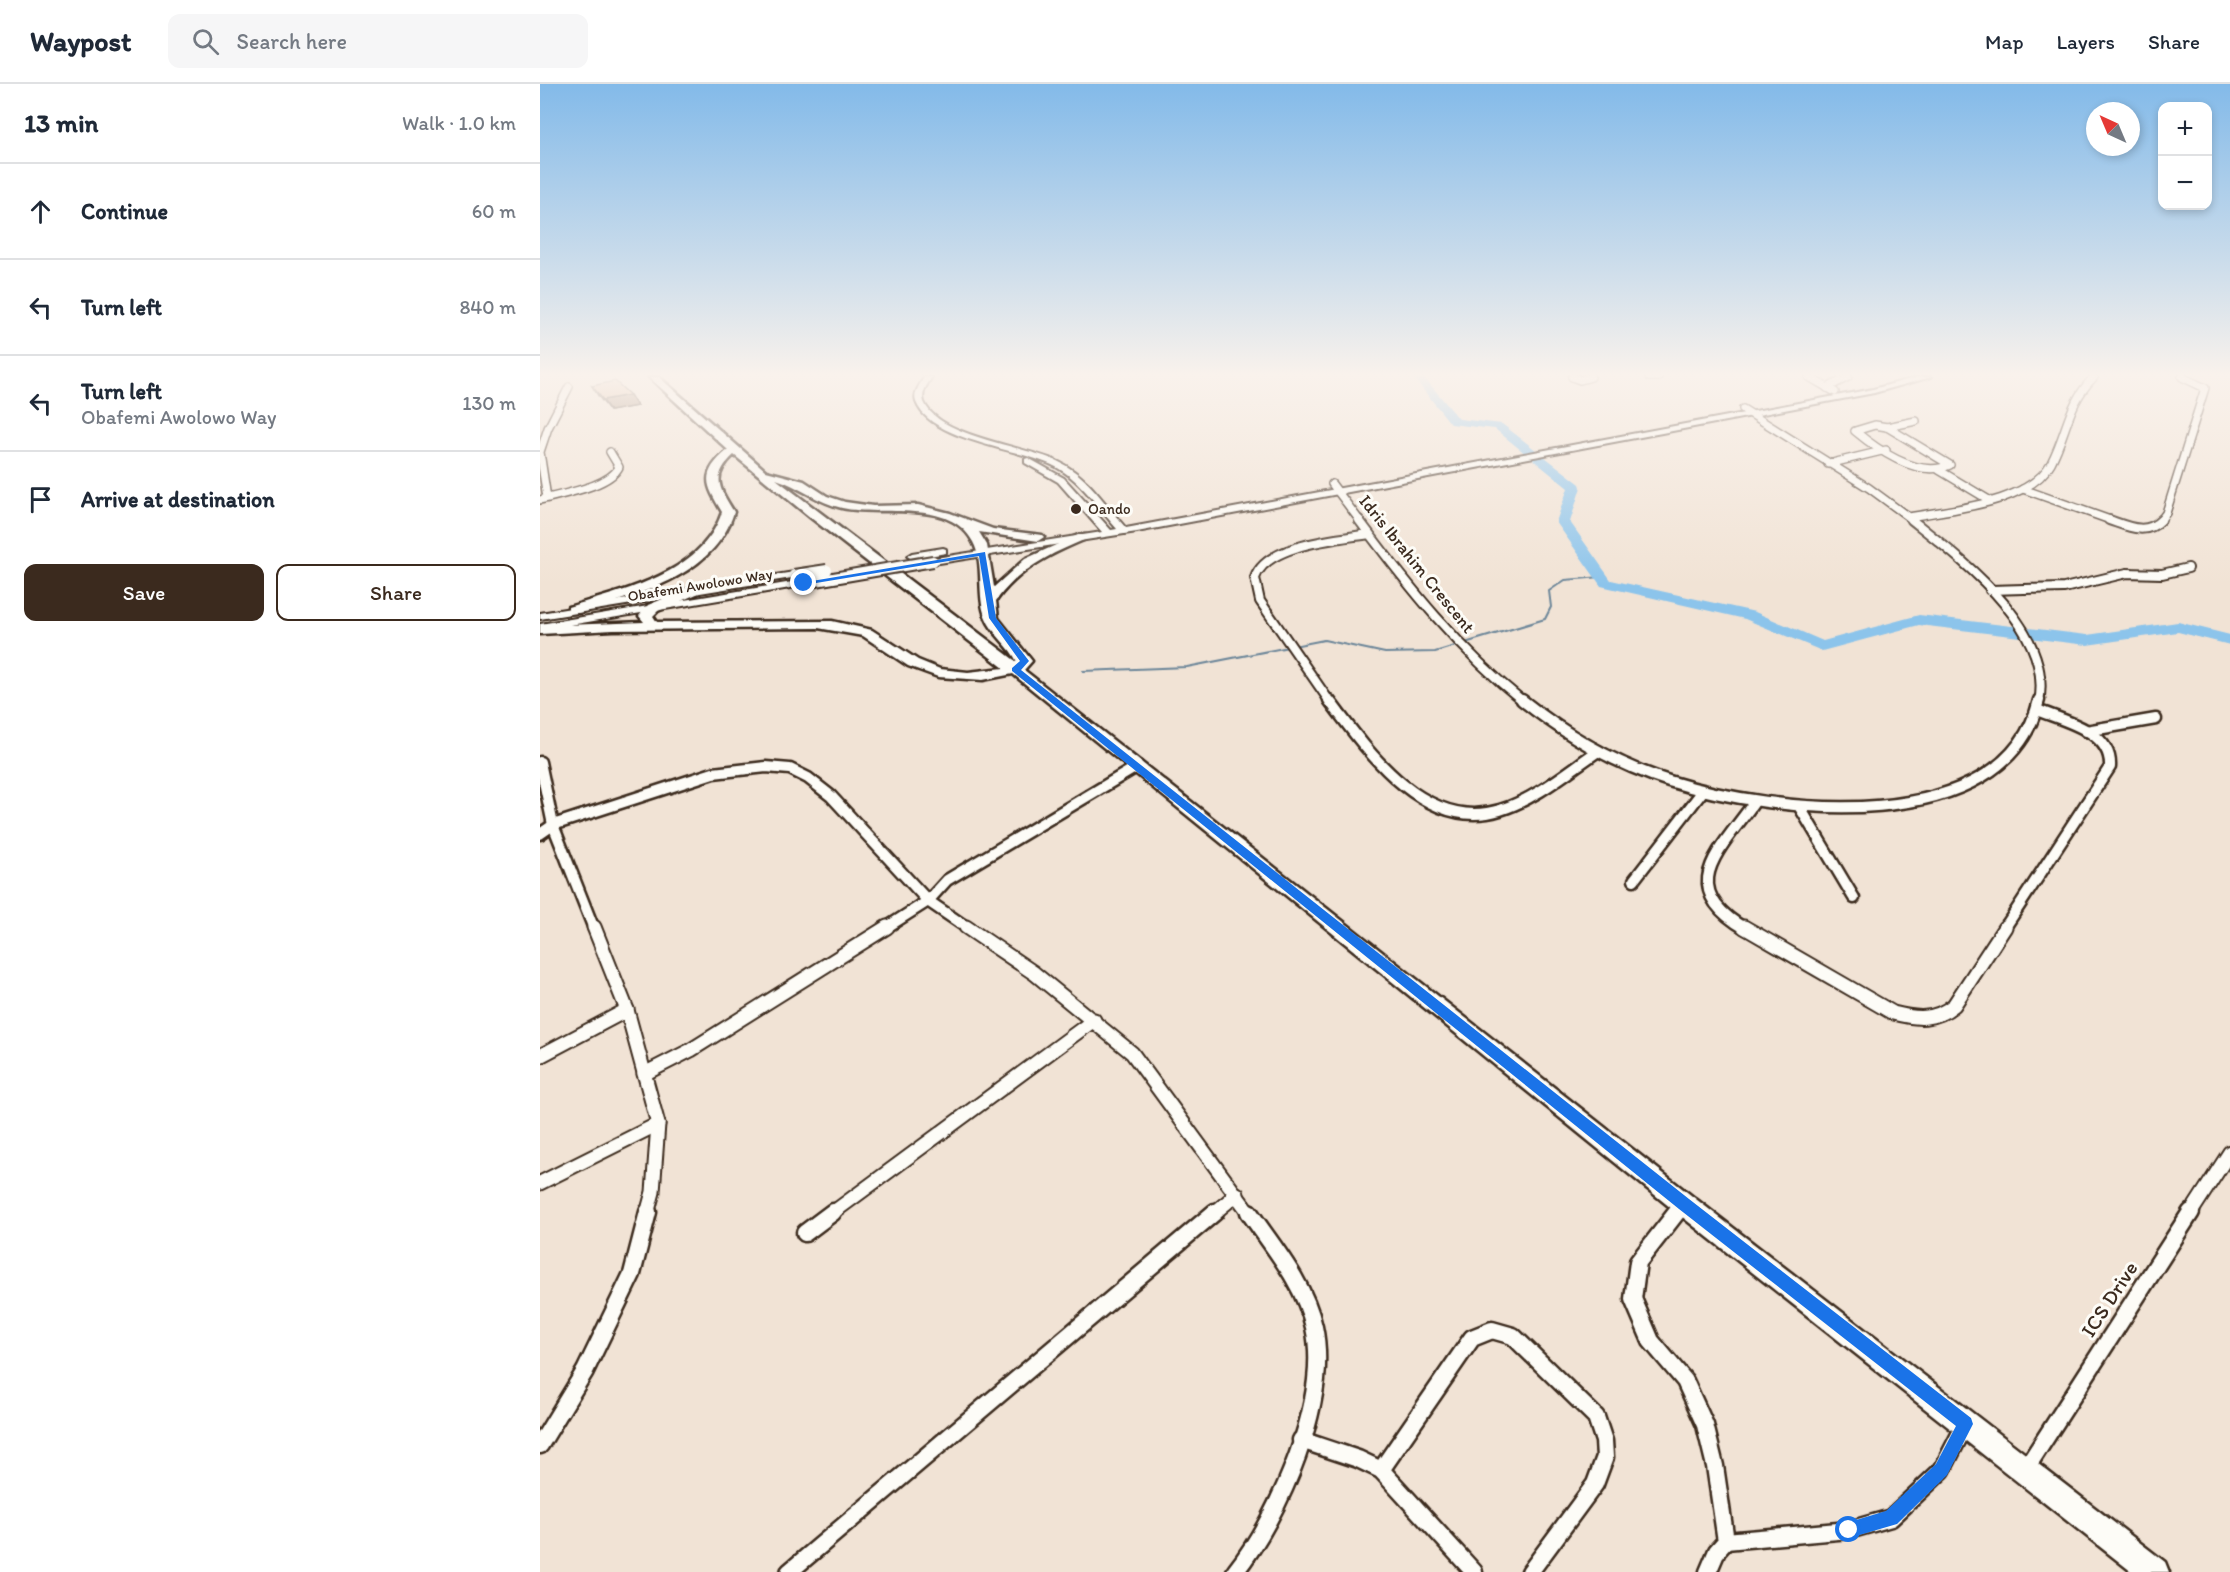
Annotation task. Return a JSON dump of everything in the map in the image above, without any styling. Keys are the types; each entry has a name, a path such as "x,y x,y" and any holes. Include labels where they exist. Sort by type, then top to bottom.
{"main road":[{"path":"730,446 815,516 1138,766 1684,1204 2154,1572"},
{"path":"984,446 1045,469 1069,487 1105,530"},
{"path":"1008,446 1060,466 1076,477 1120,527"},
{"name":"Obafemi Awolowo Way","path":"1335,488 1536,446"},
{"name":"Obafemi Awolowo Way","path":"540,616 573,610 804,583 933,561 1038,537 1105,530 1335,488 1585,446"},
{"path":"666,600 659,584 706,550 724,530 728,513 713,488 713,480 724,458 734,450"},
{"path":"762,471 800,483 833,502 857,508 933,511 970,526 1006,535 1038,537"},
{"path":"540,629 832,625 873,635 884,640 913,663 939,673 997,674 1015,670 1023,665 1024,661 997,627 989,602 982,549 970,526"},
{"name":"Obafemi Awolowo Way","path":"695,590 912,556 1082,537 1105,530"},
{"path":"989,602 1002,582 1024,563 1082,537"},
{"path":"573,610 666,577"},
{"path":"654,626 646,616 653,608 666,600 695,590"},
{"name":"Obafemi Awolowo Way","path":"540,629 653,608"}],"street":[{"path":"542,446 540,452 543,499 605,481 615,475 619,467 610,452"},
{"name":"Idris Ibrahim Crescent","path":"1335,488 1444,628 1465,649 1516,696 1598,751 1643,772 1702,792 1755,801 1799,806 1855,808 1888,806 1945,794 1976,780 2009,756 2022,743 2037,710 2041,681 2037,654 2014,617 1990,590 1909,517 1801,446"},
{"path":"1880,446 1921,470 1939,470 1950,465 1919,446"},
{"path":"1909,517 1989,500 2023,489 2039,479 2051,464 2056,446"},
{"path":"2023,489 2132,528 2146,530 2160,524 2166,513 2187,446"},
{"path":"1828,464 1886,450"},
{"path":"1939,470 1989,500"},
{"path":"1369,534 1301,547 1276,556 1264,563 1257,573 1254,587 1260,601 1336,712 1408,789 1430,804 1451,812 1472,813 1499,810 1528,798 1598,751"},
{"path":"1990,590 2064,588 2119,574 2162,574 2188,568"},
{"path":"1755,801 1710,862 1705,877 1707,891 1714,905 1728,918 1871,1002 1911,1018 1929,1018 1944,1014 1954,1005 2110,767 2112,759 2110,750 2102,740 2037,710"},
{"path":"2086,731 2156,719"},
{"path":"540,762 553,825 627,1010 658,1124 653,1192 632,1274 585,1371 540,1445"},
{"path":"644,1074 691,1050 928,901 946,880 1138,766"},
{"path":"540,834 553,825 713,773 766,767 789,769 808,778 831,796 928,901 1034,973 1132,1053 1237,1194 1296,1281 1314,1327 1316,1390 1288,1481 1253,1549 1235,1572"},
{"path":"1634,880 1702,792"},
{"path":"1799,806 1854,898"},
{"path":"540,1056 627,1010"},
{"path":"805,1233 1094,1020"},
{"path":"540,1183 658,1124"},
{"name":"ICS Drive","path":"2025,1471 2230,1152"},
{"path":"789,1572 1237,1194"},
{"path":"1684,1204 1638,1262 1633,1299 1651,1341 1685,1382 1705,1425 1715,1466 1719,1507 1726,1541"},
{"path":"1381,1470 1472,1338 1492,1330 1513,1336 1596,1418 1604,1441 1605,1457 1595,1484 1530,1572"},
{"path":"1708,1572 1717,1551 1726,1541 1849,1530 1891,1518 1942,1470 1965,1424"},
{"path":"1301,1440 1358,1459 1381,1470 1474,1572"}],"waterway":[{"path":"1524,446 1575,487 1563,522 1606,583 1750,615 1822,646 1919,620 2087,640 2178,627 2230,640"},
{"path":"1083,671 1187,667 1324,640 1385,653 1435,652 1545,619 1551,607 1549,591 1565,580 1602,577"}],"place":[{"name":"Oando","path":"1076,509"}],"route":[{"path":"804,583 982,553 992,618 1025,663 1015,670 1684,1204 1965,1424 1942,1470 1891,1518 1849,1530"}]}
